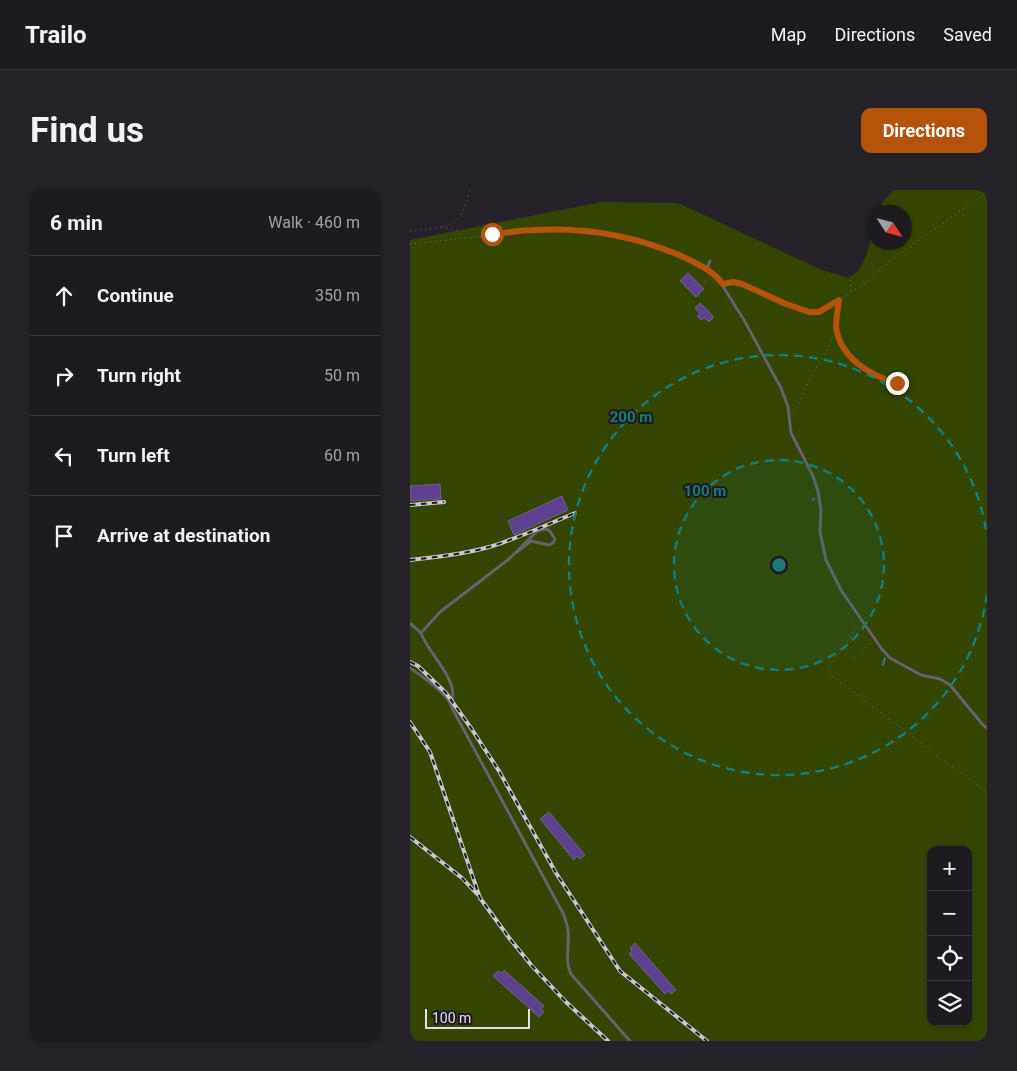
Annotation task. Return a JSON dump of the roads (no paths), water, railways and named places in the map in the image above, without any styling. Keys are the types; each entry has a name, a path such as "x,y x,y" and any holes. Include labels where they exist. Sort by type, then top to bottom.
{"lane":[{"path":"546,230 577,230 626,238 666,250 707,268 723,284 768,362 785,400 791,433 813,476 818,491 821,511 820,532 826,560 841,590 881,648 898,662 921,675 940,679 950,685 987,728"},
{"path":"707,268 710,262"},
{"path":"420,633 440,612 517,552 531,541 549,545 553,543 554,539 549,530 538,531 517,552"},
{"path":"410,623 420,633 427,647 452,684 454,693 451,703 452,708 564,915 568,930 568,968 571,974 630,1041"},
{"path":"410,668 433,685 451,703"}],"waterway":[{"path":"883,665 885,658"}],"railway":[{"path":"410,505 444,502"},
{"path":"410,560 489,547 575,513"},
{"path":"410,662 418,666 446,693 471,728 499,771 556,873 620,971 707,1041"},
{"path":"410,722 430,752 480,898 532,966 566,1002 608,1041"},
{"path":"410,837 462,878 477,894"}]}
